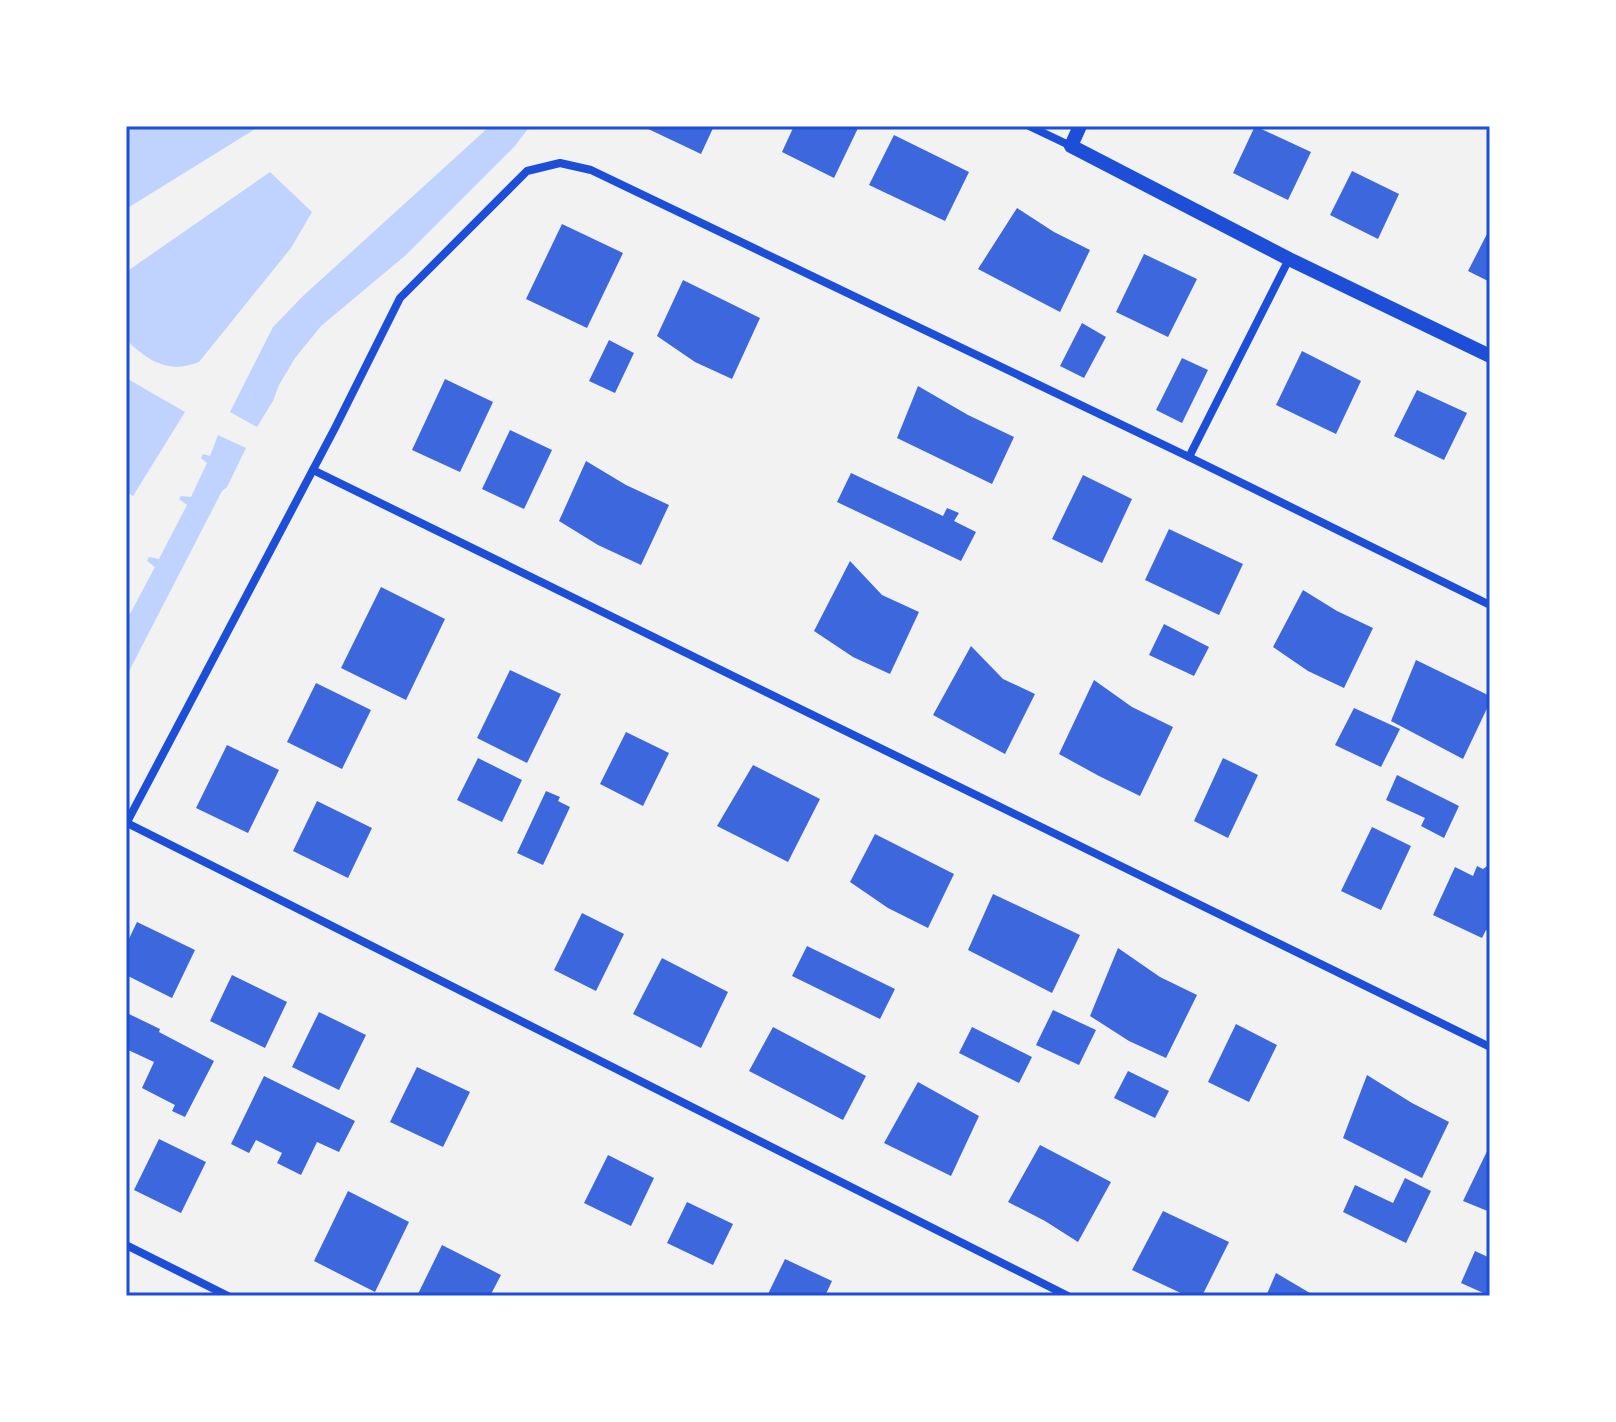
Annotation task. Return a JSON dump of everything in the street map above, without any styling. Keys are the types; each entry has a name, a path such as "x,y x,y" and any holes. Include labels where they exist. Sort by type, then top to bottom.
{"street":[{"path":"1029,126 1289,259 1490,356"},
{"path":"1071,146 1080,126"},
{"path":"1068,1296 126,823 313,470 400,298 527,171 560,163 591,170 1490,605"},
{"path":"1189,457 1289,259"},
{"path":"313,470 1490,1047"},
{"path":"126,1245 228,1296"}],"water":[{"path":"126,126 260,126 126,209"},
{"path":"490,126 530,126 515,146 406,255 321,326 295,358 257,427 230,412 273,327"},
{"path":"270,172 312,212 291,248 199,362 171,366 144,355 126,337 126,272"},
{"path":"126,378 185,412 133,496 126,491"},
{"path":"218,435 246,448 126,677 126,613 130,614 155,567 147,561 149,557 159,559 187,505 179,499 181,496 191,497 207,463 201,458 203,454 210,456"}],"building":[{"path":"642,126 714,126 701,154"},
{"path":"794,126 859,126 834,178 782,152"},
{"path":"1255,126 1311,152 1288,200 1233,173"},
{"path":"894,135 969,172 945,221 869,185"},
{"path":"1352,171 1399,194 1378,239 1330,215"},
{"path":"1017,208 1090,250 1060,312 978,269"},
{"path":"562,224 623,253 587,328 526,299"},
{"path":"1490,228 1490,282 1468,271"},
{"path":"1144,254 1197,279 1168,337 1116,312"},
{"path":"683,280 760,318 732,379 695,362 657,336"},
{"path":"1082,323 1106,337 1084,378 1060,366"},
{"path":"609,340 634,353 615,393 589,381"},
{"path":"1302,351 1361,381 1336,434 1276,405"},
{"path":"1182,358 1208,370 1182,423 1156,410"},
{"path":"445,379 493,402 460,472 412,450"},
{"path":"918,386 1014,437 992,484 897,438"},
{"path":"1417,390 1467,413 1444,460 1394,436"},
{"path":"510,430 552,450 524,509 482,489"},
{"path":"586,461 626,485 669,505 641,565 598,545 559,521"},
{"path":"851,473 943,516 947,508 959,513 954,521 976,532 961,561 837,502"},
{"path":"1083,475 1132,499 1102,563 1052,539"},
{"path":"1169,529 1243,564 1219,615 1145,580"},
{"path":"850,561 882,595 919,612 890,674 853,657 814,631"},
{"path":"381,587 445,619 406,700 341,668"},
{"path":"1303,590 1373,628 1344,688 1308,671 1273,647"},
{"path":"1164,624 1209,647 1194,676 1149,655"},
{"path":"971,646 1003,679 1035,694 1005,754 933,715"},
{"path":"1416,660 1490,696 1463,759 1391,721"},
{"path":"510,670 561,694 527,763 477,738"},
{"path":"1094,680 1132,707 1173,727 1140,796 1059,754"},
{"path":"316,683 371,710 342,769 287,742"},
{"path":"1354,708 1400,729 1381,767 1335,745"},
{"path":"626,732 669,753 643,806 600,784"},
{"path":"227,745 279,770 248,833 196,808"},
{"path":"478,758 522,780 502,822 457,800"},
{"path":"1223,758 1258,775 1228,838 1194,821"},
{"path":"753,765 820,799 788,862 717,826"},
{"path":"1397,775 1459,806 1444,838 1421,826 1425,818 1386,800"},
{"path":"546,791 560,797 558,801 570,807 543,865 517,853"},
{"path":"317,801 372,828 348,878 293,851"},
{"path":"1372,827 1411,846 1381,910 1341,891"},
{"path":"875,834 954,874 928,928 888,908 850,882"},
{"path":"1490,864 1490,932 1486,930 1482,938 1433,915 1455,867 1473,876 1477,866 1483,869"},
{"path":"993,894 1080,935 1052,993 968,950"},
{"path":"582,913 624,934 596,991 554,970"},
{"path":"137,922 195,950 172,998 126,975 126,945"},
{"path":"807,946 895,989 880,1019 792,976"},
{"path":"1118,948 1160,977 1197,995 1166,1058 1129,1041 1090,1016"},
{"path":"662,958 728,992 701,1048 633,1014"},
{"path":"232,975 287,1002 265,1048 210,1021"},
{"path":"1053,1010 1096,1030 1079,1065 1036,1045"},
{"path":"319,1012 366,1035 339,1090 292,1067"},
{"path":"129,1014 214,1061 185,1117 172,1111 175,1105 142,1088 154,1062 126,1049"},
{"path":"1236,1024 1277,1045 1249,1102 1208,1082"},
{"path":"773,1027 866,1076 843,1120 749,1071"},
{"path":"972,1027 1032,1057 1019,1083 959,1053"},
{"path":"417,1067 470,1092 443,1147 390,1122"},
{"path":"1128,1071 1169,1091 1155,1118 1114,1098"},
{"path":"1367,1075 1449,1122 1422,1178 1343,1138"},
{"path":"264,1076 355,1121 339,1152 317,1142 301,1175 277,1163 282,1153 256,1140 249,1153 231,1144"},
{"path":"918,1082 979,1116 951,1176 884,1143"},
{"path":"159,1139 206,1162 181,1213 134,1190"},
{"path":"1040,1145 1111,1182 1078,1242 1008,1202"},
{"path":"1490,1145 1490,1212 1463,1201"},
{"path":"608,1155 654,1178 631,1226 584,1203"},
{"path":"1405,1178 1431,1191 1406,1243 1343,1212 1355,1185 1393,1203"},
{"path":"348,1191 409,1222 375,1292 314,1261"},
{"path":"687,1202 733,1224 713,1265 667,1243"},
{"path":"1163,1211 1229,1242 1202,1296 1187,1296 1132,1270"},
{"path":"442,1245 501,1275 490,1296 417,1296"},
{"path":"1475,1251 1490,1258 1490,1296 1461,1283"},
{"path":"785,1259 832,1281 825,1296 767,1296"},
{"path":"1276,1273 1315,1296 1266,1296"}]}
